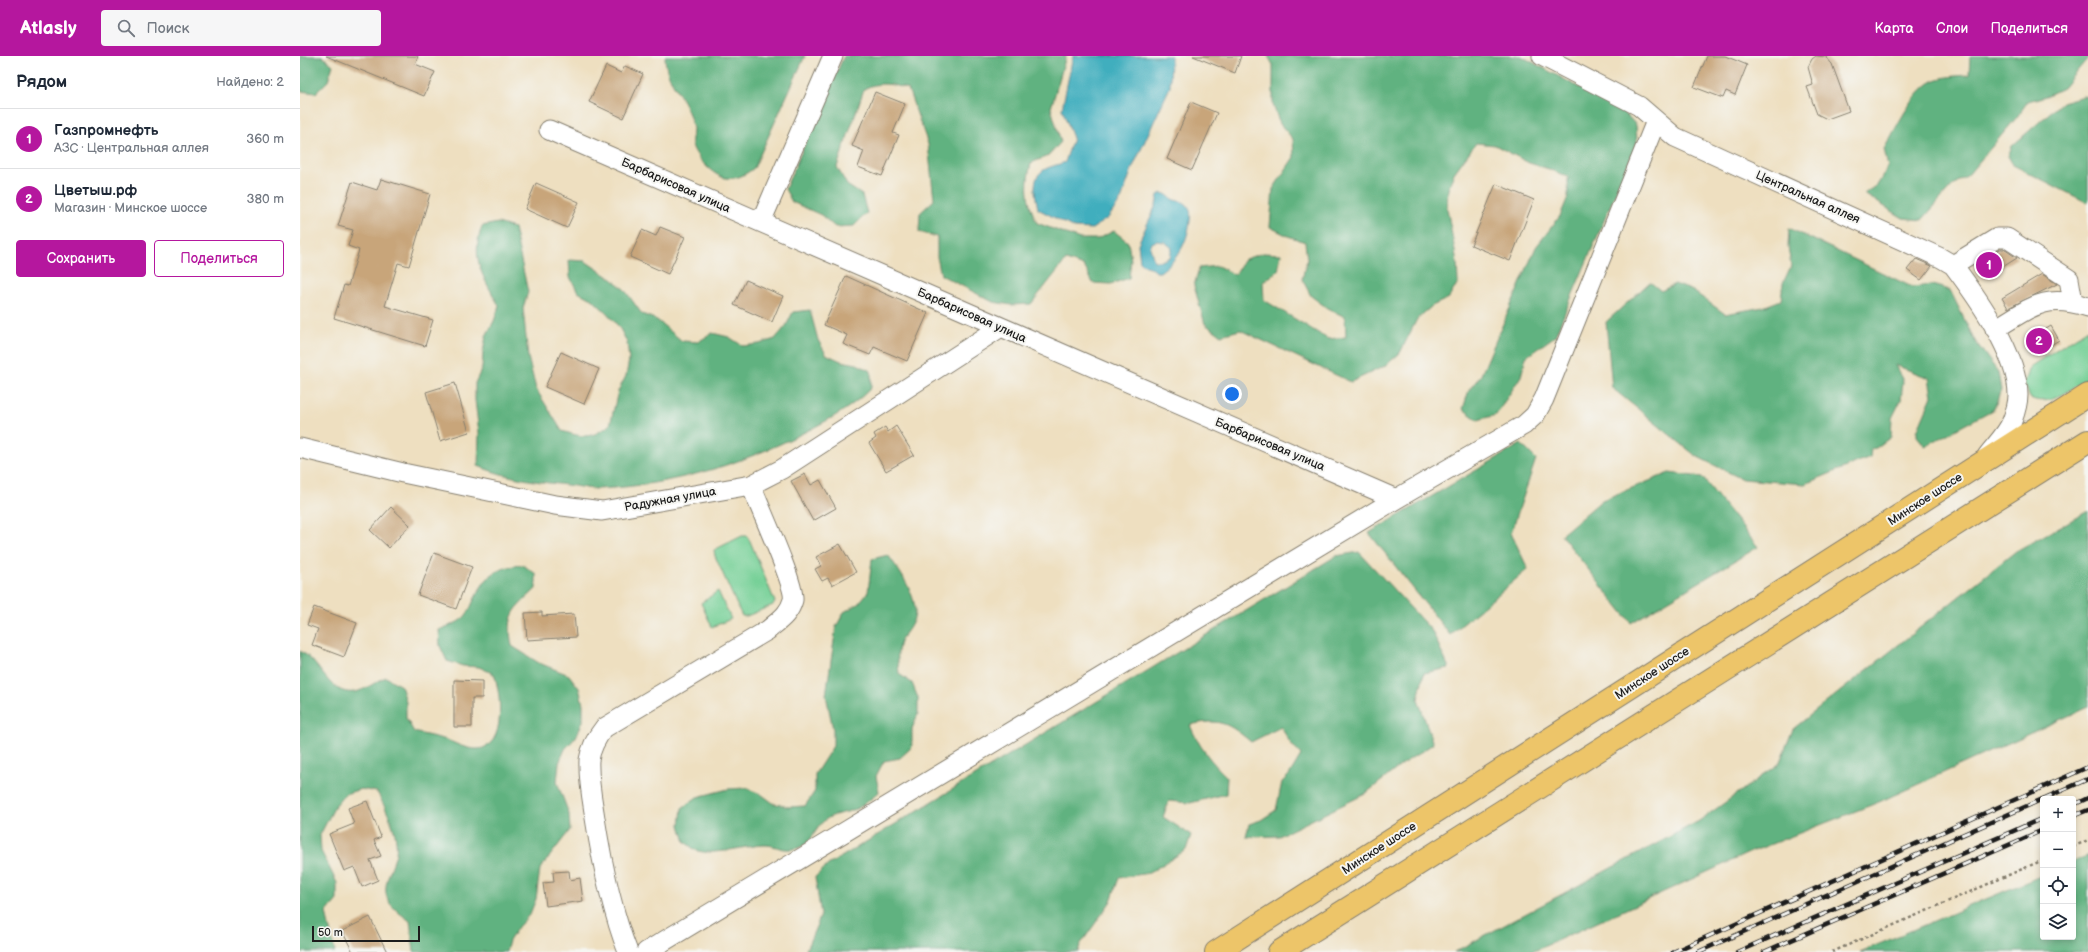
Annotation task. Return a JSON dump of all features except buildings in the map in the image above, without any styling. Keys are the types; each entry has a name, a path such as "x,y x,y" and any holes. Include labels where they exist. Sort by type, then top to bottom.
{"highway":[{"name":"Минское шоссе","path":"1216,952 2088,395"},
{"path":"1279,952 2088,441"}],"street":[{"path":"761,222 833,56"},
{"name":"Центральная аллея","path":"1542,56 1639,106 1675,137 1947,262"},
{"path":"646,952 1396,499 1524,425 1535,415 1544,400 1656,121"},
{"name":"Барбарисовая улица","path":"549,130 1396,499"},
{"path":"1979,464 2005,434 2012,423 2018,394 2015,373 1995,329 1947,262 1997,238 2008,238 2069,278 2081,305"},
{"path":"1995,329 2037,304 2056,300 2081,305"},
{"name":"Радужная улица","path":"300,448 403,473 555,505 602,511 751,485 782,469 1001,327"},
{"path":"628,952 618,928 600,849 590,785 589,760 594,741 604,728 768,630 786,615 793,599 789,579 751,485"}],"path":[{"path":"2076,846 2088,840"},
{"path":"1832,952 2040,861"}],"green space":[{"path":"300,56 322,56 333,65 328,81 316,93 300,91"},
{"path":"665,56 805,56 754,168 738,177 726,178 716,174 701,161 692,145 693,129 685,104 667,72"},
{"path":"844,56 1066,56 1051,108 1061,142 1048,156 1031,163 1028,180 1029,201 1037,223 1080,239 1097,239 1114,231 1128,242 1131,260 1129,278 1111,284 1093,283 1084,266 1066,260 1031,304 1011,305 993,302 941,275 937,257 937,237 919,232 920,213 934,200 928,144 908,89 896,86 880,84 864,89 837,167 847,185 862,195 867,213 854,226 835,227 821,215 792,202 785,189"},
{"path":"1268,56 1521,56 1623,111 1636,125 1637,143 1555,336 1526,357 1521,376 1496,415 1478,420 1463,409 1469,390 1481,375 1536,247 1560,216 1568,197 1568,177 1529,163 1495,145 1476,143 1454,173 1448,189 1447,208 1457,262 1458,282 1449,298 1432,306 1417,319 1400,353 1385,366 1351,382 1240,330 1221,335 1205,324 1194,286 1199,268 1218,266 1235,275 1245,259 1263,253 1281,254 1278,271 1263,282 1264,300 1328,339 1346,337 1345,317 1327,308 1311,296 1302,279 1307,260 1305,242 1270,227 1273,189 1294,157 1293,139 1280,124 1273,105 1273,65"},
{"path":"1970,56 2088,56 2088,58 2063,88 2046,96 2028,101 2017,117 1968,175 1953,185 1922,220 1903,218 1864,194 1878,184 1888,167 1884,149 1911,102 1925,86 1937,79 1969,75"},
{"path":"2083,96 2088,97 2088,203 2013,165 2008,156 2012,146 2062,102"},
{"path":"498,223 514,228 528,292 523,308 528,357 536,389 562,431 587,436 597,433 610,425 618,391 626,376 629,360 627,342 619,327 593,300 578,292 570,277 569,260 585,261 612,279 624,289 642,314 657,320 682,341 698,342 712,333 729,337 743,346 759,344 775,339 786,326 793,312 810,310 818,340 826,354 841,361 857,364 871,371 871,388 842,412 784,442 733,463 679,478 625,487 593,489 522,479 500,474 478,466 479,433 475,400 475,383 482,368 486,336 494,321 499,306 483,276 477,249 482,226"},
{"path":"1789,228 1912,287 1932,285 1950,290 1975,341 1998,372 2001,390 1994,409 1925,446 1917,436 1917,431 1932,396 1929,378 1895,365 1903,381 1901,400 1892,418 1891,437 1876,448 1871,449 1870,457 1805,484 1742,479 1696,456 1612,388 1606,322 1650,282 1661,291 1675,284 1693,291 1725,314 1763,307 1781,300 1783,283 1791,266 1788,247"},
{"path":"2088,329 2088,378 2067,392 2053,399 2045,401 2030,398 2024,382 2031,366"},
{"path":"1521,444 1536,459 1511,533 1528,569 1450,635 1369,533"},
{"path":"1669,473 1702,477 1758,547 1631,623 1561,535 1602,500"},
{"path":"2088,511 2088,707 1879,802 1751,852 1532,952 1454,952 1699,821 1779,764 1793,729 2016,551"},
{"path":"742,536 747,536 750,541 775,602 773,605 747,616 742,616 740,612 715,556 714,550"},
{"path":"1359,552 1432,631 1449,668 1424,673 1418,699 1433,744 1404,763 1365,794 1279,836 1246,837 1249,824 1261,820 1276,810 1282,782 1289,775 1301,755 1291,744 1281,727 1251,742 1230,726 1216,722 1190,725 1206,753 1227,777 1226,794 1190,803 1169,801 1163,817 1191,835 1186,850 1149,873 1119,878 1111,901 1080,945 1078,952 805,952 821,915 815,877 828,865 1336,556"},
{"path":"888,555 906,582 915,606 913,621 910,628 901,640 898,648 899,674 912,683 918,698 918,714 912,729 912,747 900,758 884,761 876,776 879,792 859,807 851,811 834,815 825,820 803,846 792,849 784,849 769,845 758,845 712,852 698,851 693,848 685,842 680,825 682,808 697,797 728,789 746,788 761,794 773,803 788,807 805,806 815,791 815,774 833,746 833,729 826,695 836,627 844,612 858,604 868,592 872,559"},
{"path":"523,565 536,574 536,589 517,608 511,619 510,635 512,646 539,663 569,675 579,688 583,704 583,721 576,737 565,749 559,763 557,782 569,814 570,830 540,869 536,899 530,914 518,927 509,941 506,952 414,952 410,921 391,905 386,894 387,880 396,853 396,837 394,829 388,813 377,792 361,789 345,794 335,806 320,835 321,851 337,883 337,900 326,913 335,952 300,952 300,651 314,662 331,683 338,689 346,692 359,691 386,677 401,686 406,701 406,718 414,732 447,740 469,748 477,749 487,746 493,740 497,730 499,718 499,694 494,674 479,667 463,666 447,661 440,646 439,630 454,624 463,618 469,611 479,590 494,573 506,568"},
{"path":"718,591 731,619 712,627 701,603"},
{"path":"2088,855 2088,952 1860,952 2040,876 2040,940 2076,940 2076,861"}],"water":[{"path":"1073,56 1171,56 1170,87 1132,169 1121,200 1108,218 1092,229 1074,228 1038,209 1035,195 1035,185 1038,176 1046,169 1065,162 1073,138 1062,109"},
{"path":"1164,193 1172,199 1185,203 1189,208 1191,215 1187,237 1181,250 1172,262 1160,272 1156,272 1140,262 1138,244 1156,205 1158,195","holes":["1156,241 1165,242 1172,248 1170,257 1161,261 1154,261 1150,247 1152,243"]}],"railway":[{"path":"1673,952 2088,767"},
{"path":"1698,952 2088,779"},
{"path":"2076,804 2088,798"},
{"path":"2076,815 2088,810"},
{"path":"1737,952 2040,819"},
{"path":"1764,952 2040,831"}],"place":[{"name":"Газпромнефть","path":"1989,265"},
{"name":"Цветыш.рф","path":"2039,341"}]}
